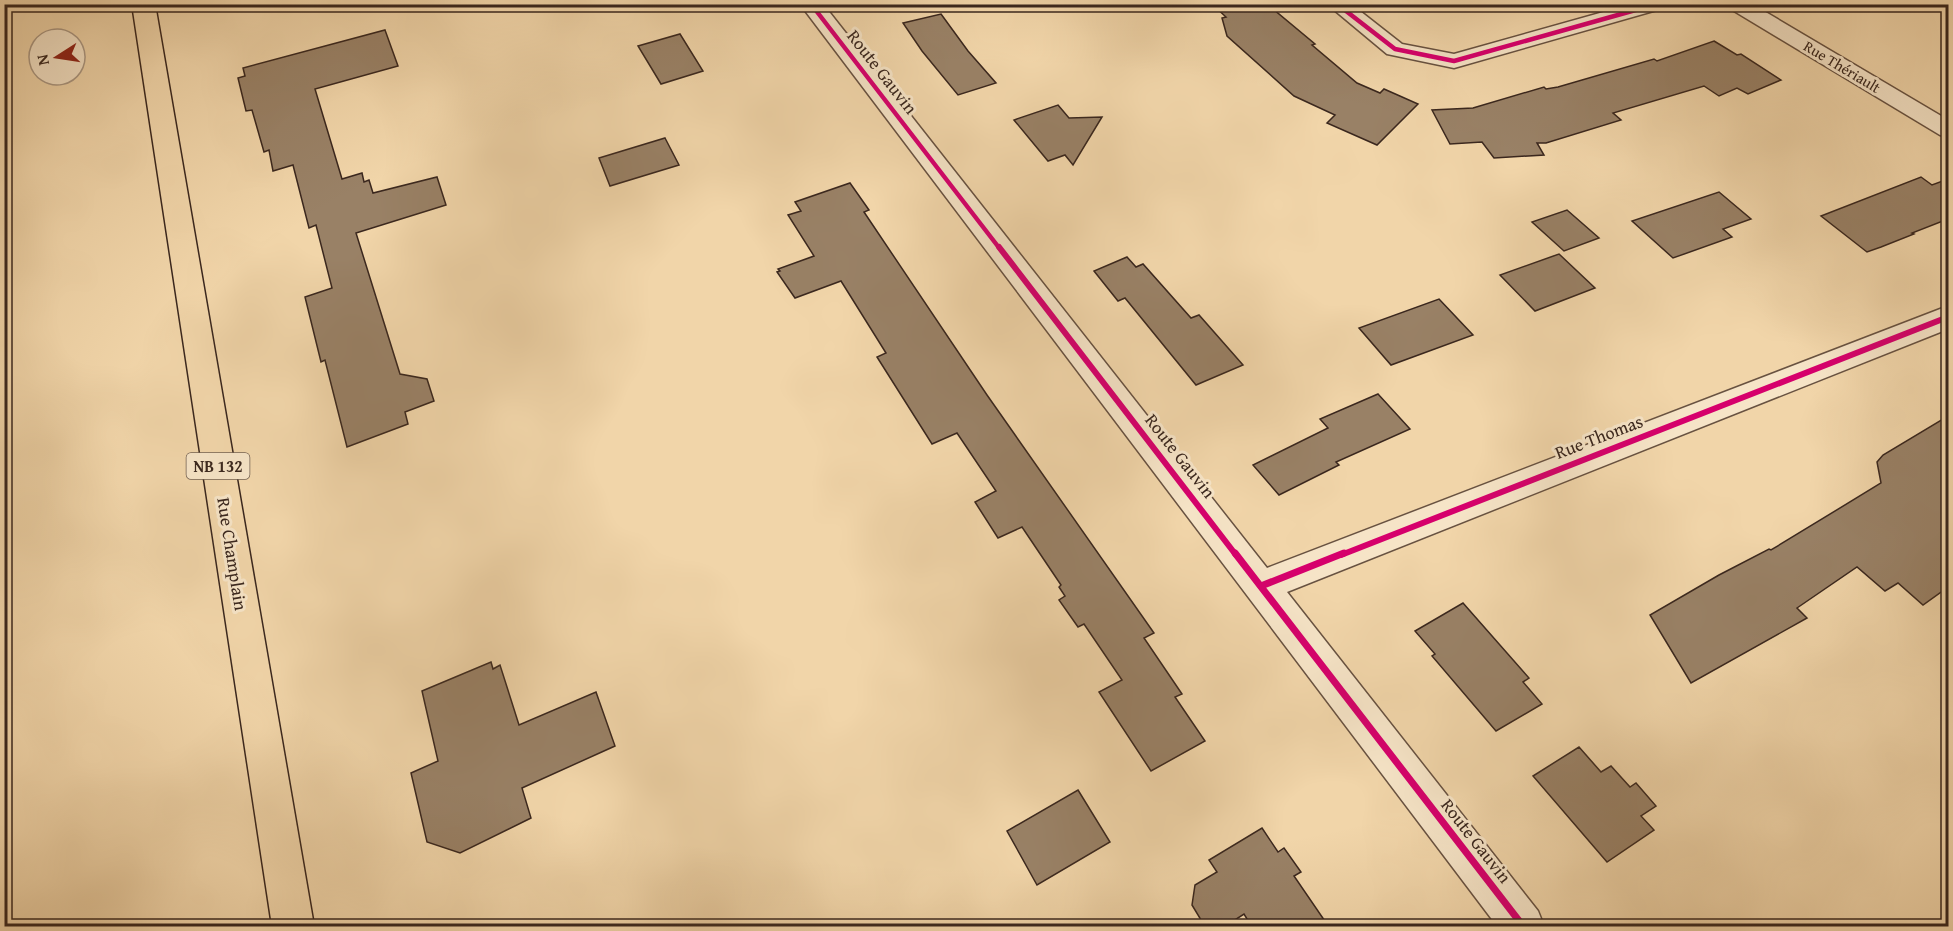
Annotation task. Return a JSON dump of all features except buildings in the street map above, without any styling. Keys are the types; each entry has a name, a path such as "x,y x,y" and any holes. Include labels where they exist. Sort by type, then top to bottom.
{"main road":[{"name":"Rue Champlain","path":"143,4 292,927"}],"street":[{"name":"Route Gauvin","path":"811,4 1523,927"},
{"path":"1337,4 1395,49 1454,61 1657,4"},
{"name":"Rue Thériault","path":"1736,4 1948,130"},
{"name":"Rue Thomas","path":"1261,586 1948,316"}],"cycle path":[{"path":"811,4 1523,926"},
{"path":"1337,4 1395,49 1454,61 1657,4"},
{"path":"1261,586 1948,317"}]}
